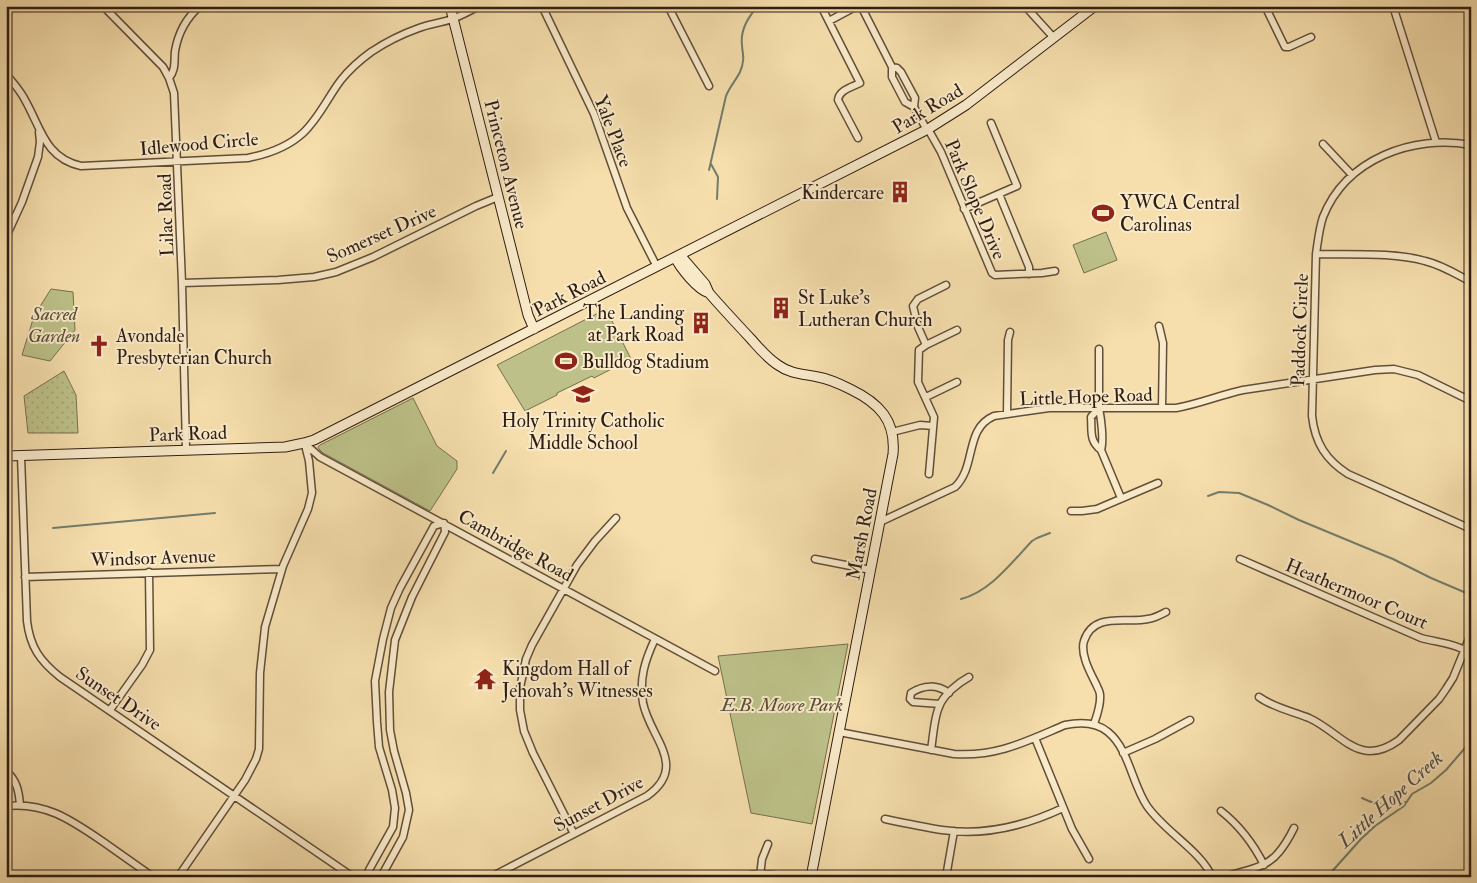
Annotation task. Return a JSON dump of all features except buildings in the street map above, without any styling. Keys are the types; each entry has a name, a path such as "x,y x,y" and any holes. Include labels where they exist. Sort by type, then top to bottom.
{"main road":[{"name":"Princeton Avenue","path":"450,6 528,314 534,329"},
{"name":"Park Road","path":"6,456 285,446 320,438 927,129 966,105 1095,6"},
{"name":"Marsh Road","path":"678,256 769,359 797,374 831,380 862,395 882,411 888,420 892,432 893,454 811,877"}],"street":[{"name":"Lilac Road","path":"103,6 163,67 174,93 178,160 186,450"},
{"path":"169,78 173,74 176,44 180,34 192,13 200,6"},
{"name":"Idlewood Circle","path":"6,74 21,92 48,145 56,154 72,164 81,166 248,158 259,156 284,146 306,130 341,80 371,52 411,31 453,19 479,6"},
{"name":"Yale Place","path":"542,6 594,114 626,204 657,267"},
{"path":"668,6 709,86"},
{"path":"821,6 860,83 838,96 838,100 858,138"},
{"path":"829,21 859,6 892,67 892,78 904,102 914,107 914,98 901,72 897,68 892,67"},
{"path":"1025,6 1054,38"},
{"path":"1265,6 1285,47 1311,37"},
{"path":"1394,6 1436,142"},
{"name":"Park Slope Drive","path":"914,107 941,152 992,273 995,275 1029,274 1056,271"},
{"path":"964,209 1017,186 991,123"},
{"path":"6,237 22,202 38,157 40,142 38,126"},
{"name":"Paddock Circle","path":"1471,145 1436,142 1391,152 1370,162 1352,175 1336,193 1328,206 1319,230 1316,254 1312,379 1313,427 1318,443 1325,455 1333,463 1348,474 1471,529"},
{"path":"1323,144 1352,175"},
{"name":"Park Slope Drive","path":"999,194 1029,267 1029,274"},
{"name":"Somerset Drive","path":"182,283 278,280 314,277 336,272 373,257 498,196"},
{"path":"1316,254 1411,258 1449,270 1471,282"},
{"path":"926,345 918,327 913,306 916,300 946,284"},
{"path":"1159,326 1163,343 1162,408"},
{"path":"929,474 934,417 918,382 920,368 919,350 957,330"},
{"path":"1006,414 1008,340 1010,332"},
{"path":"1099,349 1099,408 1092,417 1092,437 1094,445 1101,450 1121,498"},
{"name":"Little Hope Road","path":"880,522 955,487 966,471 979,427 987,419 994,416 1049,408 1162,408 1190,406 1243,390 1375,370 1394,369 1418,375 1471,401"},
{"path":"926,397 957,382"},
{"path":"892,432 920,425 933,426"},
{"path":"178,877 234,796 254,764 259,749 259,696 262,650 270,604 282,568 311,498 311,470 304,443"},
{"name":"Cambridge Road","path":"304,443 320,457 715,671"},
{"name":"Sunset Drive","path":"21,456 28,628 32,645 45,664 60,677 353,877"},
{"path":"1071,511 1097,509 1158,483"},
{"path":"574,834 526,738 520,717 520,688 526,659 532,645 577,565 616,518"},
{"path":"368,877 369,870 393,827 395,808 392,790 379,747 375,681 383,639 391,608 400,588 434,526 444,523 445,532 412,597 395,640 389,683 390,730 409,810 403,837 380,877"},
{"path":"815,558 871,570"},
{"name":"Heathermoor Court","path":"1240,559 1421,638 1452,644 1464,650"},
{"name":"Windsor Avenue","path":"25,577 282,568"},
{"path":"110,710 142,665 150,650 149,572"},
{"path":"1094,724 1099,708 1100,694 1083,648 1089,632 1099,623 1110,620 1148,620 1166,612"},
{"path":"1259,697 1276,707 1312,719 1356,749 1365,751 1380,750 1399,740 1439,698 1452,678 1471,634"},
{"name":"Sunset Drive","path":"491,877 647,796 656,789 664,778 666,757 648,720 644,708 642,688 644,664 655,639"},
{"path":"931,750 940,704 961,681 969,677"},
{"path":"375,681 389,683"},
{"path":"940,704 913,702 910,699 911,694 917,689 930,686 942,687 949,693"},
{"path":"1123,752 1150,742 1190,720"},
{"path":"839,732 954,754 983,754 1006,749 1065,725 1074,723 1094,724 1115,738 1148,808 1162,825 1200,859 1212,877"},
{"path":"1035,738 1072,829 1089,859"},
{"path":"6,771 13,778 17,786 20,805"},
{"path":"6,806 36,807 69,819 153,877"},
{"path":"885,819 954,831 988,831 1006,828 1039,818 1063,808"},
{"path":"1221,811 1244,832 1264,865"},
{"path":"1225,877 1264,865 1279,853 1294,828"},
{"path":"946,877 954,831"},
{"path":"760,875 762,859 768,844"},
{"path":"741,877 749,874 787,877"}],"green space":[{"path":"1106,232 1117,260 1084,273 1073,245"},
{"name":"Sacred Garden","path":"51,289 73,292 75,330 50,361 22,355 34,316"},
{"name":"Bulldog Stadium","path":"606,309 631,359 594,378 592,376 557,393 557,395 525,411 497,365"},
{"path":"64,371 76,395 78,433 28,433 24,396"},
{"path":"413,398 437,446 457,461 457,469 430,511 323,453 318,447"},
{"name":"E.B. Moore Park","path":"848,644 812,824 751,813 718,656"}],"waterway":[{"path":"709,170 726,96 742,66 742,34 748,19 758,6"},
{"path":"711,164 718,177 717,199"},
{"path":"493,473 506,451"},
{"path":"1208,496 1219,492 1239,493 1393,559 1471,595"},
{"path":"53,528 215,513"},
{"path":"961,599 982,590 1000,575 1032,541 1050,533"},
{"name":"Little Hope Creek","path":"1327,877 1361,839 1375,826 1404,806 1412,794 1431,783 1446,770 1471,741"},
{"path":"1362,798 1383,805 1405,802"}],"place":[{"name":"Kindercare","path":"900,192"},
{"name":"YWCA Central Carolinas","path":"1103,213"},
{"name":"St Luke's Lutheran Church","path":"781,308"},
{"name":"The Landing at Park Road","path":"701,323"},
{"name":"Avondale Presbyterian Church","path":"99,346"},
{"name":"Bulldog Stadium","path":"566,361"},
{"name":"Holy Trinity Catholic Middle School","path":"583,394"},
{"name":"Kingdom Hall of Jehovah’s Witnesses","path":"485,679"}]}
